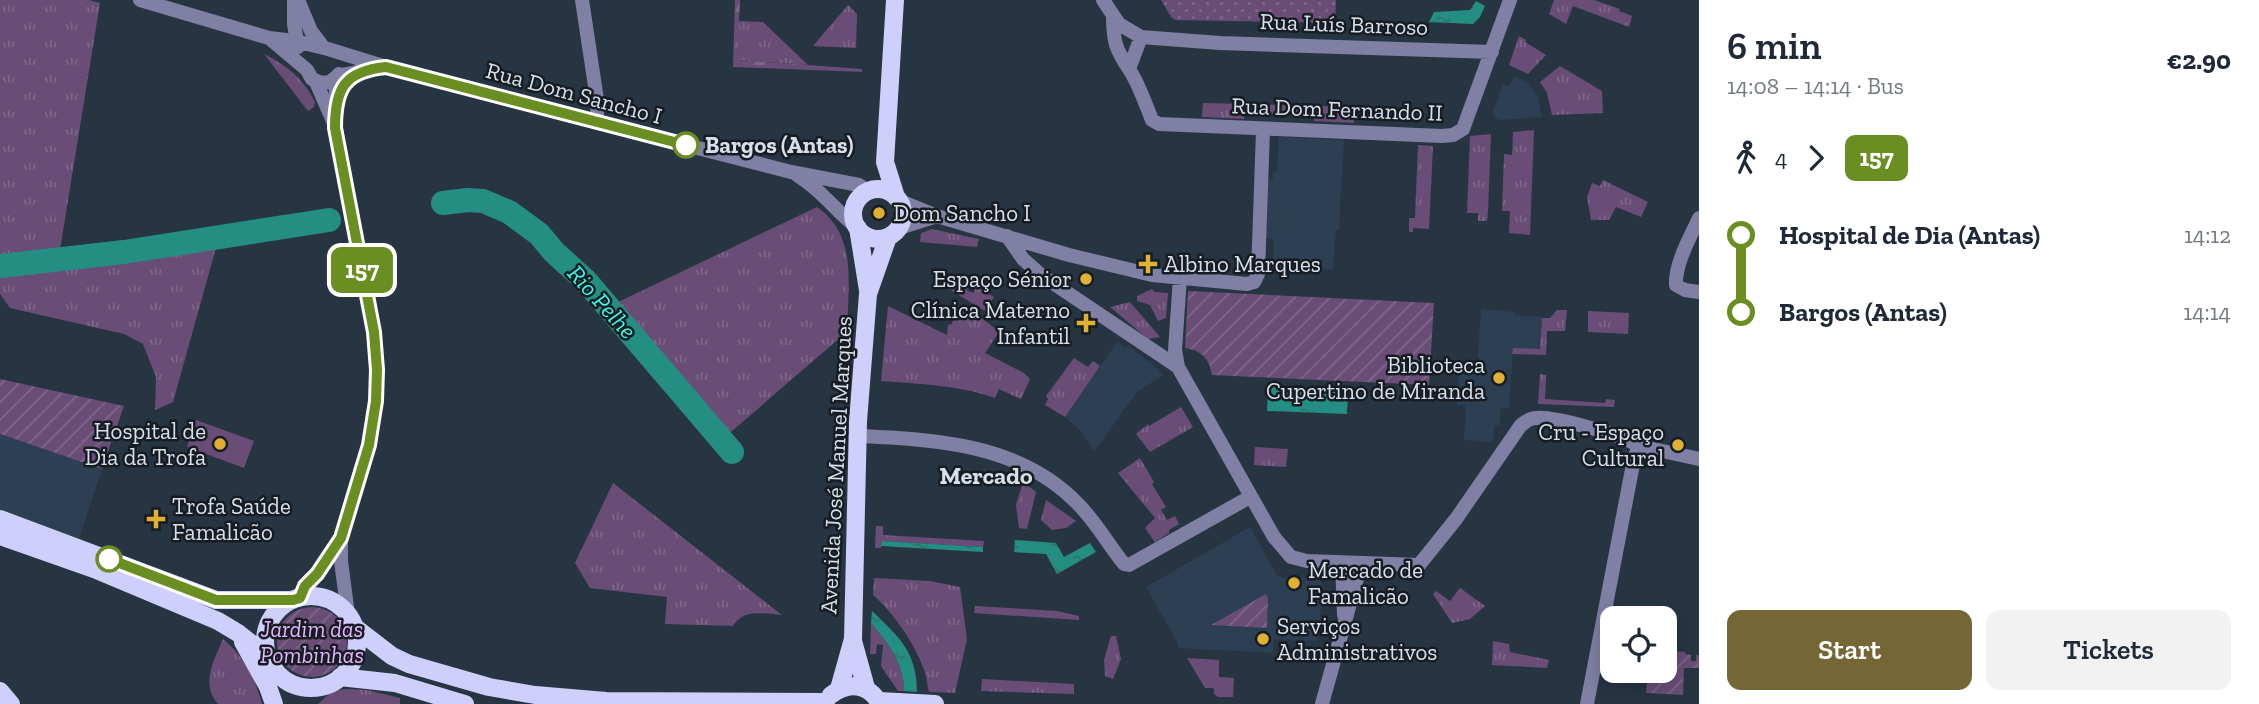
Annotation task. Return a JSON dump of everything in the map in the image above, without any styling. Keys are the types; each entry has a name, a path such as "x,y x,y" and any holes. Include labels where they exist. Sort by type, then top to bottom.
{"main road":[{"path":"897,1 885,162 898,199 903,215 893,232 874,239 862,233 853,218 859,197 868,191 880,189 898,199"},
{"path":"868,191 885,162"},
{"name":"Avenida José Manuel Marques","path":"839,689 853,639 857,436 869,294 858,228"},
{"name":"Avenida José Manuel Marques","path":"869,294 893,232"},
{"path":"0,519 216,600 296,599 313,596 326,599 338,605 392,656 409,664 489,687 535,695 606,701 825,703 839,689 849,685 875,698 934,704"},
{"path":"0,536 94,569 218,621 238,632 286,681 299,687 314,688 334,681 395,683 465,704"},
{"path":"274,704 271,663 265,643 267,630 272,617 281,607 296,599"},
{"path":"311,704 354,659 356,637 351,620"},
{"path":"238,632 268,687 274,704"},
{"name":"Avenida José Manuel Marques","path":"853,639 875,698"},
{"path":"0,691 11,704"}],"street":[{"name":"Rua Dom Sancho I","path":"140,0 269,38 295,41 791,172 859,185 868,191"},
{"path":"296,0 295,41 335,128"},
{"path":"296,0 311,31 340,61 335,128 374,332 377,379 369,445 341,538 341,561 351,620"},
{"path":"582,0 598,106 596,122"},
{"path":"1104,0 1113,17 1127,30 1141,37 1129,69"},
{"path":"1492,52 1510,0"},
{"path":"1113,17 1118,54 1129,69"},
{"name":"Rua Luís Barroso","path":"1141,37 1220,43 1492,52"},
{"name":"Rua Dom Sancho I","path":"269,38 310,72 330,82 337,76 386,67"},
{"path":"310,72 311,54 330,51"},
{"name":"Rua Dom Fernando II","path":"1129,69 1156,123 1263,130 1453,135 1463,129 1492,52"},
{"path":"335,103 344,85 359,73"},
{"path":"898,199 937,216 1069,255 1152,275 1247,284 1254,282 1258,270 1263,130"},
{"name":"Rua Dom Sancho I","path":"791,172 815,186 846,220 858,228"},
{"path":"893,232 937,216"},
{"path":"1699,218 1679,266 1676,285 1685,290 1699,292"},
{"path":"1007,236 1023,259 1041,275 1178,367"},
{"path":"1180,277 1175,350 1178,367 1273,537 1291,557 1307,561 1419,565 1456,519 1521,425 1530,419 1546,418 1620,436 1639,446 1699,459"},
{"path":"857,436 956,444 1010,458 1042,474 1062,489 1097,526 1124,564 1135,563 1250,497"},
{"path":"1587,704 1634,459 1639,446"},
{"path":"296,599 341,538"},
{"path":"1342,563 1345,623"},
{"path":"1322,704 1361,564"}],"shaded area":[{"path":"1514,76 1526,82 1537,94 1542,117 1500,120 1494,117 1493,111 1503,84 1509,86"},
{"path":"1279,137 1344,140 1339,230 1336,230 1333,270 1272,268 1274,239 1266,238 1268,179 1273,179 1273,172 1277,171"},
{"path":"1481,309 1542,317 1540,350 1513,348 1509,408 1501,408 1500,425 1494,425 1493,442 1464,440 1466,406 1457,405 1459,370 1477,371"},
{"path":"1117,342 1126,348 1128,346 1163,375 1137,392 1094,452 1082,432 1065,417"},
{"path":"0,434 102,469 79,539 0,512"},
{"path":"1250,527 1278,577 1316,579 1322,582 1320,632 1316,641 1274,639 1273,653 1178,648 1146,587"}],"green space":[{"path":"0,0 89,0 100,3 59,256 0,259"},
{"path":"735,0 740,0 737,60 862,69 862,72 733,67"},
{"path":"1161,0 1336,0 1335,23 1175,20"},
{"path":"1554,0 1594,0 1620,9 1619,11 1632,16 1629,27 1573,6 1566,24 1549,14"},
{"path":"848,5 857,14 856,48 813,46"},
{"path":"738,21 763,22 808,65 737,60"},
{"path":"1519,36 1546,55 1528,74 1509,65"},
{"path":"264,54 287,68 300,80 311,94 314,107 308,111"},
{"path":"1560,66 1602,91 1603,113 1552,115 1547,93 1540,82"},
{"path":"1203,103 1244,104 1244,119 1202,117"},
{"path":"1248,104 1306,106 1306,115 1256,113 1256,109 1253,113 1248,113"},
{"path":"1322,106 1354,107 1354,123 1314,121 1315,112 1321,112"},
{"path":"1534,130 1530,235 1509,233 1510,211 1502,211 1504,154 1512,155 1513,132"},
{"path":"1491,134 1487,221 1478,221 1478,213 1467,213 1470,136"},
{"path":"1418,145 1433,146 1429,229 1413,228 1413,232 1409,232 1409,218 1415,218"},
{"path":"1603,180 1648,202 1641,217 1616,207 1609,220 1591,220 1587,197 1592,183 1600,186"},
{"path":"817,207 831,219 845,248 849,281 848,331 725,437 614,304"},
{"path":"932,229 979,239 977,247 920,242 921,233"},
{"path":"216,248 173,402 155,410 156,377 143,344 124,334 10,308 0,294 0,272"},
{"path":"950,280 969,284 967,291 974,293 976,286 994,297 985,311 952,291 949,287"},
{"path":"1152,289 1155,292 1168,293 1166,318 1158,321 1150,305 1137,301 1137,296"},
{"path":"1188,291 1434,303 1429,385 1212,375 1204,356 1185,348"},
{"path":"1130,302 1160,337 1148,339 1110,307"},
{"path":"955,305 977,314 999,332 985,353 1024,373 1030,379 1021,399 999,389 995,398 953,388 881,381 888,306 947,335"},
{"path":"1557,310 1567,310 1565,331 1547,331 1546,355 1512,354 1513,348 1540,349 1542,318 1550,318"},
{"path":"1588,311 1629,313 1628,334 1588,332"},
{"path":"1074,358 1088,367 1093,361 1100,366 1065,417 1045,405 1048,399 1046,396"},
{"path":"1540,374 1546,375 1545,399 1605,403 1606,399 1615,400 1614,407 1538,404"},
{"path":"0,379 124,406 102,469 0,434"},
{"path":"1181,407 1193,427 1150,452 1136,434 1148,424 1149,426"},
{"name":"Hospital de Dia da Trofa","path":"196,420 254,441 244,468 187,447"},
{"path":"1255,447 1288,449 1286,467 1254,465"},
{"path":"1140,458 1166,507 1161,510 1167,520 1175,516 1179,524 1155,542 1145,528 1155,518 1118,473"},
{"path":"1023,482 1036,492 1027,529 1019,528 1016,505"},
{"path":"613,483 782,615 748,614 737,620 733,626 665,624 667,597 590,588 575,563"},
{"path":"1046,500 1076,521 1066,528 1052,530 1041,520"},
{"path":"876,526 883,526 883,535 984,541 983,547 882,541 881,548 875,548"},
{"path":"874,578 930,581 960,587 967,639 955,693 929,692 925,672 903,629 873,595"},
{"path":"1460,588 1485,606 1470,619 1452,623 1433,594 1436,591 1450,601"},
{"path":"1266,594 1267,628 1211,625"},
{"path":"975,606 1057,611 1079,616 1079,620 974,613"},
{"name":"Jardim das Pombinhas","path":"312,607 337,617 347,642 337,667 312,677 287,667 277,642 287,617"},
{"path":"871,623 898,662 904,691 898,691 881,666 883,645 877,644 876,654 870,654"},
{"path":"1111,636 1116,636 1121,659 1113,679 1105,676 1104,660"},
{"path":"223,639 248,668 262,704 218,704 213,696 210,672"},
{"path":"1493,641 1509,644 1510,652 1549,660 1547,668 1492,665"},
{"path":"1677,651 1691,655 1691,661 1696,661 1696,655 1699,655 1699,668 1684,668 1683,695 1646,693 1647,683 1677,683"},
{"path":"1187,658 1219,660 1219,677 1234,678 1233,697 1218,697 1214,694 1214,688 1205,688"},
{"path":"982,679 1074,684 1074,694 981,691"},
{"path":"333,690 367,690 400,698 400,704 318,704"}],"water":[{"path":"1476,1 1485,6 1473,24 1429,22 1434,12 1470,10"},
{"path":"1268,387 1348,391 1347,414 1267,411"},
{"path":"1015,540 1056,543 1064,557 1090,543 1096,552 1057,574 1046,554 1014,552"},
{"path":"882,541 983,547 983,552 881,546"},
{"path":"872,611 905,646 914,666 917,692 904,691 898,662 871,623"}],"waterway":[{"name":"Rio Pelhe","path":"443,203 483,201 509,212 539,234 554,252 586,281 732,452"},
{"name":"Rio Pelhe","path":"0,266 124,252 329,220"}],"bus line":[{"name":"157","path":"109,559 216,600 293,600 300,598 305,586 317,574 341,538 369,445 377,387 374,332 335,128 335,103 349,80 359,73 386,67 686,145"}],"place":[{"name":"Bargos (Antas)","path":"686,145"},
{"name":"Dom Sancho I","path":"879,213"},
{"name":"Albino Marques","path":"1148,264"},
{"name":"Espaço Sénior","path":"1086,279"},
{"name":"Clínica Materno Infantil","path":"1086,323"},
{"name":"Biblioteca Cupertino de Miranda","path":"1499,378"},
{"name":"Hospital de Dia da Trofa","path":"220,444"},
{"name":"Cru - Espaço Cultural","path":"1678,445"},
{"name":"Trofa Saúde Famalicão","path":"156,519"},
{"name":"Mercado de Famalicão","path":"1294,583"},
{"name":"Serviços Administrativos","path":"1263,639"}],"district":[{"name":"Mercado","path":"986,476"}]}
